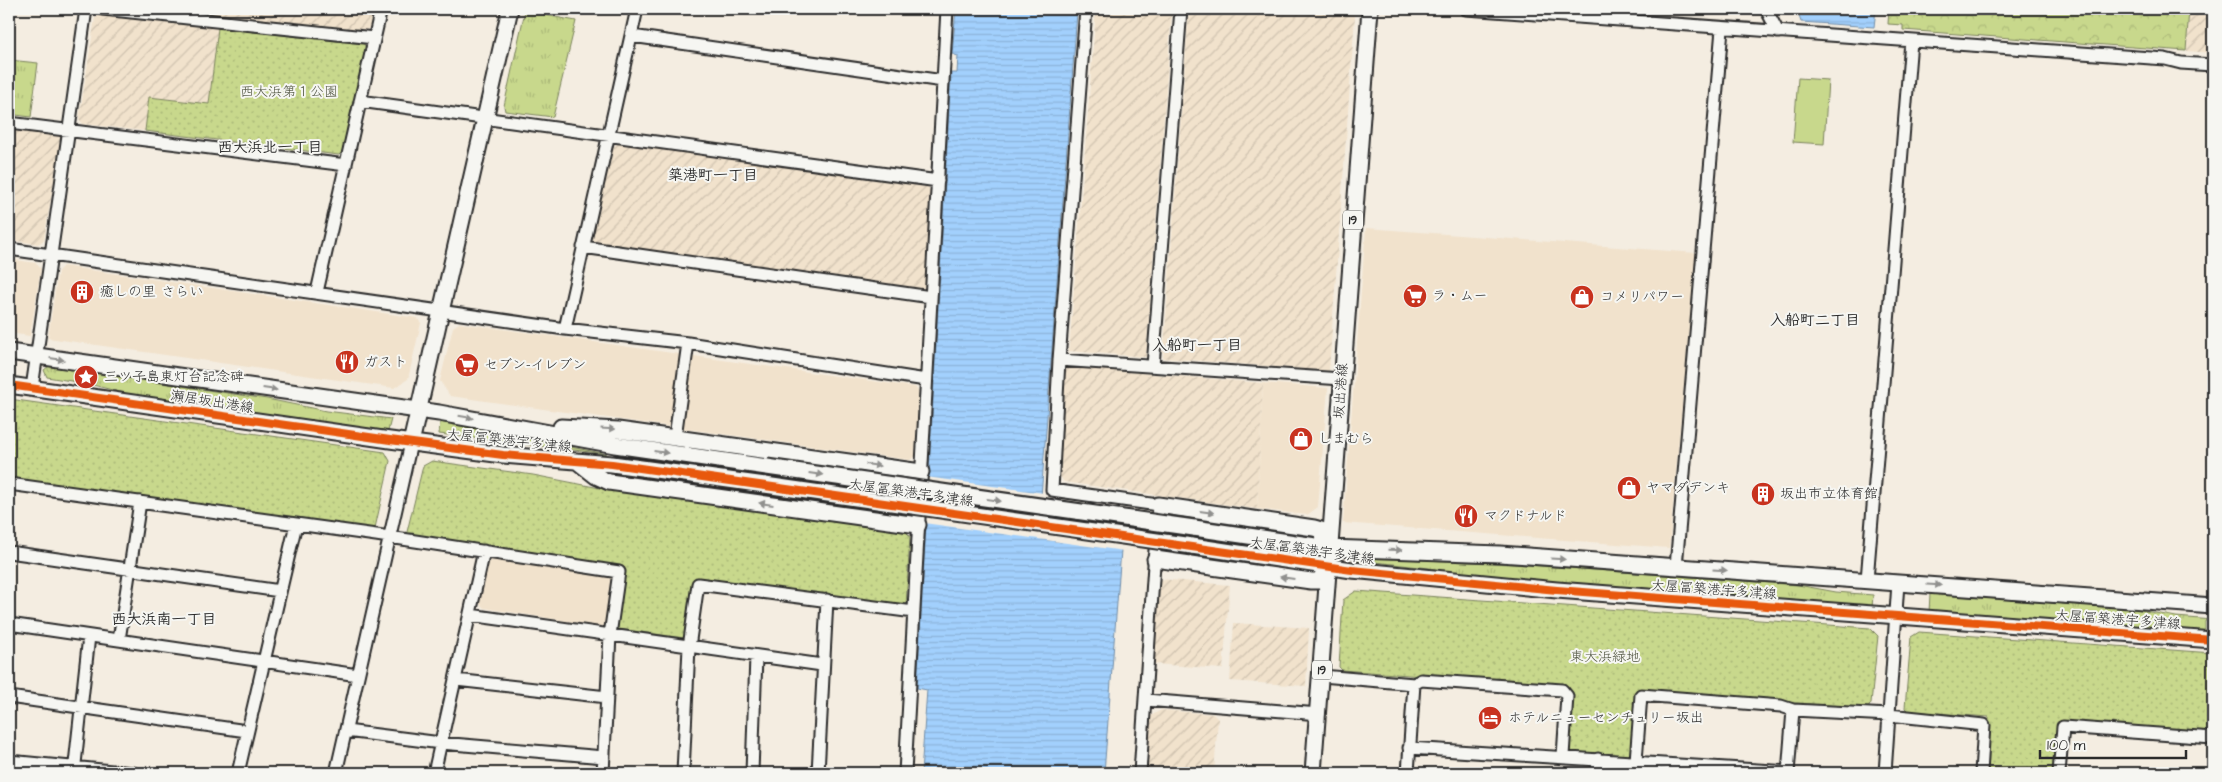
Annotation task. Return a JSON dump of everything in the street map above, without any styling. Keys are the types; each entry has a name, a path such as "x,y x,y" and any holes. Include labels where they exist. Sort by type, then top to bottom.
{"main road":[{"path":"411,443 510,9"},
{"name":"坂出港線","path":"1313,773 1322,676 1329,548 1370,9"},
{"name":"瀬居坂出港線","path":"9,352 418,410"},
{"name":"瀬居坂出港線","path":"9,385 411,443"},
{"name":"大屋冨築港宇多津線","path":"418,410 507,424 615,445 1329,548 1500,554 2213,606"},
{"path":"507,424 618,430 921,472"},
{"name":"大屋冨築港宇多津線","path":"411,443 577,461 765,485 1328,566 1557,590 2213,640"},
{"path":"577,461 596,476 609,482 918,525"},
{"path":"1158,505 1314,528 1321,530 1329,548"},
{"path":"1155,560 1311,581 1319,581 1328,566"}],"street":[{"path":"32,388 86,9"},
{"path":"103,9 374,38"},
{"path":"317,292 381,9"},
{"path":"565,329 637,9"},
{"path":"905,773 947,9"},
{"path":"1086,9 1059,360 1052,490 1158,505 1140,773"},
{"path":"1153,366 1181,9"},
{"path":"1474,9 1722,29 2165,58 2181,63 2213,65"},
{"path":"1766,9 1778,32"},
{"path":"1676,567 1722,29"},
{"path":"632,36 944,81"},
{"path":"1867,580 1911,41"},
{"path":"360,101 938,181"},
{"path":"9,123 346,165"},
{"path":"584,248 931,298"},
{"path":"9,249 565,329 688,343 926,380"},
{"path":"675,437 688,343"},
{"path":"1059,360 1342,379"},
{"path":"336,773 411,443"},
{"path":"9,484 389,537 619,572 610,635 603,773"},
{"path":"119,640 140,502"},
{"path":"238,773 296,524"},
{"path":"434,773 484,551"},
{"path":"9,552 280,591"},
{"path":"1885,773 1898,583"},
{"path":"683,773 689,647 698,584 914,612"},
{"path":"818,773 822,664 827,600"},
{"path":"470,615 822,664"},
{"path":"9,624 358,674"},
{"path":"74,770 89,636"},
{"path":"752,773 756,656"},
{"path":"1322,676 1414,684 1421,680 1562,690 1567,696 1563,756"},
{"path":"456,680 607,697"},
{"path":"1408,773 1414,684"},
{"path":"1636,761 1641,695 1782,706 1793,710 1889,715 1984,725 1981,773"},
{"path":"9,697 247,731"},
{"path":"1146,700 1319,714"},
{"path":"1409,748 1563,756 1788,772 1793,710"},
{"path":"2058,773 2063,728 2213,738"},
{"path":"346,731 441,743 604,758"},
{"path":"1598,759 1598,773"},
{"path":"9,761 74,770 133,773"}],"shaded area":[{"path":"169,9 374,9 370,27 366,30"},
{"path":"1096,9 1172,9 1146,357 1069,351"},
{"path":"1189,9 1348,9 1355,16 1329,371 1163,358"},
{"path":"2189,9 2213,9 2213,53 2186,51"},
{"path":"101,14 218,28 209,104 149,97 145,131 83,124 79,119 95,18"},
{"path":"9,127 56,132 61,138 44,240 38,244 9,240"},
{"path":"619,143 928,187 931,192 926,285 921,290 595,242 592,238 613,146"},
{"path":"1366,228 1696,253 1669,548 1343,523"},
{"path":"9,259 36,263 41,269 30,336 9,333"},
{"path":"63,266 417,318 421,323 408,379 394,388 48,338 58,271"},
{"path":"459,323 915,387 919,392 915,456 910,460 450,396 440,381 453,327"},
{"path":"1065,367 1263,383 1257,509 1064,482 1059,475"},
{"path":"1263,383 1328,388 1318,507 1307,515 1257,509"},
{"path":"495,557 611,575 614,579 607,625 604,627 484,608 479,603 490,559"},
{"path":"1160,579 1230,585 1223,669 1154,664"},
{"path":"1234,623 1309,628 1306,686 1230,681"},
{"path":"1161,710 1213,714 1218,719 1214,773 1145,773 1149,717"}],"green space":[{"path":"1889,9 2189,9 2186,51 1903,30 1903,25 1888,24"},
{"path":"525,11 576,21 553,117 505,111 504,106"},
{"name":"西大浜第１公園","path":"218,28 364,44 366,48 342,152 339,155 145,131 149,97 209,104"},
{"path":"9,60 38,63 31,117 9,114"},
{"path":"1798,78 1828,80 1824,144 1793,142"},
{"path":"49,366 267,399 326,411 391,419 388,431 132,395 89,384 47,377 44,370"},
{"path":"9,399 385,452 390,461 375,528 372,530 9,479"},
{"path":"440,422 607,454 439,434"},
{"path":"432,461 533,475 610,490 906,532 910,536 906,606 695,577 684,638 619,629 617,626 624,568 409,536 407,532 423,466"},
{"path":"1356,557 1513,564 1798,585 1836,592 1873,595 1872,608 1460,575 1429,568 1356,560"},
{"name":"東大浜緑地","path":"1356,591 1870,628 1878,636 1871,703 1868,708 1637,692 1631,753 1628,755 1570,752 1567,748 1569,687 1342,670 1339,667 1343,600"},
{"path":"1930,594 2135,609 2176,617 2213,620 2205,621 2205,630 2213,633 1929,612"},
{"path":"1919,632 2213,653 2213,733 2057,722 2053,773 1986,773 1989,717 1908,711 1905,708 1911,637"}],"water":[{"path":"956,9 1048,9 1077,12 1038,538 1061,542 1123,524 1104,773 921,773 927,690 917,688 951,73 957,73 958,56 952,54"},
{"path":"1783,9 1876,9 1874,27 1801,22 1798,13 1784,12"}],"pier":[{"path":"926,477 1044,493 1041,536 1059,539 1061,515 1126,524 1124,551 924,523"}],"cycle path":[{"path":"9,385 503,455 612,464 1352,570 1557,590 2213,640"}],"place":[{"name":"癒しの里 さらい","path":"82,292"},
{"name":"ラ・ムー","path":"1415,296"},
{"name":"コメリパワー","path":"1582,297"},
{"name":"ガスト","path":"347,362"},
{"name":"セブン-イレブン","path":"467,365"},
{"name":"三ツ子島東灯台記念碑","path":"86,377"},
{"name":"しまむら","path":"1301,439"},
{"name":"ヤマダデンキ","path":"1629,488"},
{"name":"坂出市立体育館","path":"1763,494"},
{"name":"マクドナルド","path":"1466,516"},
{"name":"ホテルニューセンチュリー坂出","path":"1490,718"}],"district":[{"name":"西大浜北一丁目","path":"270,147"},
{"name":"築港町一丁目","path":"713,175"},
{"name":"入船町二丁目","path":"1815,320"},
{"name":"入船町一丁目","path":"1197,345"},
{"name":"西大浜南一丁目","path":"164,619"}]}
